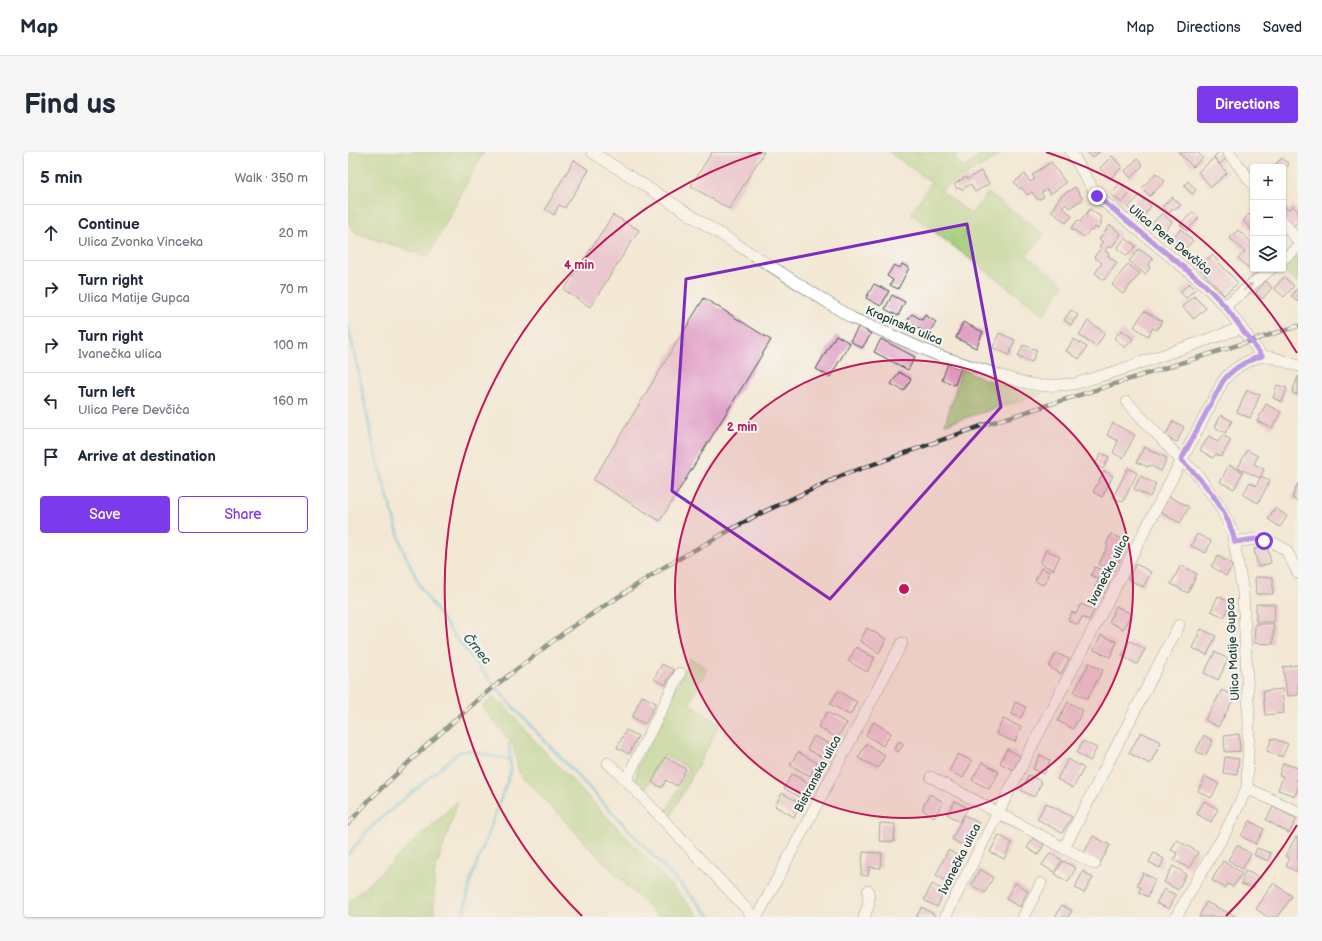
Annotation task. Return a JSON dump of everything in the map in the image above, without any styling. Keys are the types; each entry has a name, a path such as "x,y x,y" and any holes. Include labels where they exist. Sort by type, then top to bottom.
{"street":[{"name":"Krapinska ulica","path":"592,152 852,318 937,355 1018,381 1041,386 1074,384 1117,371 1241,328"},
{"name":"Ulica Pere Devčića","path":"1071,152 1097,196 1192,274 1225,306 1262,356"},
{"path":"1228,152 1250,180"},
{"path":"1286,226 1298,241"},
{"path":"1286,257 1298,247"},
{"path":"1225,306 1267,272"},
{"path":"1262,356 1275,358 1298,366"},
{"name":"Ivanečka ulica","path":"945,917 1031,748 1223,381 1229,373 1249,360 1262,356"},
{"name":"Ulica Matije Gupca","path":"1127,402 1181,460 1197,474 1220,506 1232,531 1235,542 1243,592 1249,721 1247,788 1224,835 1176,917"},
{"path":"1235,542 1255,539 1274,543 1286,550 1298,573"},
{"path":"1064,848 1179,625"},
{"name":"Bistranska ulica","path":"608,763 756,917 902,643"},
{"path":"626,780 680,673"},
{"path":"931,777 1095,864"},
{"path":"1247,788 1298,812"},
{"path":"1023,917 1041,883"},
{"path":"864,917 869,904 868,891"}],"highlighted area":[{"path":"967,224 1001,407 830,599 672,491 686,279"}],"green space":[{"path":"348,152 484,152 428,257 356,233 348,223"},
{"path":"889,152 962,152 954,157 963,168 980,157 978,152 998,152 1000,155 940,190 971,214 988,193 1044,234 1027,256 1064,284 1044,315 911,214 931,182"},
{"path":"1296,256 1298,259 1298,284 1284,272 1286,272 1286,265"},
{"path":"962,369 981,378 1021,390 1042,394 945,424"},
{"path":"690,658 707,668 689,704 720,724 669,819 664,815 689,768 664,755 644,793 635,783 638,765"},
{"path":"493,697 499,703 501,701 541,747 700,917 659,917 626,885 519,773 513,745 482,707"},
{"path":"458,801 434,874 434,917 348,917 348,903"}],"building":[{"path":"712,152 764,152 729,209 691,186"},
{"path":"1087,152 1100,152 1092,158"},
{"path":"1178,152 1199,152 1198,153 1203,158 1193,167"},
{"path":"1219,152 1223,152 1228,157 1220,164 1214,157"},
{"path":"1112,156 1122,167 1110,179 1100,168"},
{"path":"1214,158 1227,173 1211,187 1198,172"},
{"path":"1282,158 1289,164 1286,167 1286,164 1276,164"},
{"path":"1137,159 1143,165 1131,178 1125,171"},
{"path":"574,160 589,170 565,208 559,205 554,215 545,209"},
{"path":"1051,162 1066,183 1050,194 1047,189 1041,193 1044,197 1038,200 1032,192 1027,195 1022,188 1020,189 1014,182 1025,174 1030,182 1035,179 1032,175"},
{"path":"981,171 989,184 975,192 971,184 961,190 960,188 957,189 954,184 966,177 968,179"},
{"path":"1156,173 1165,181 1150,196 1142,188"},
{"path":"1188,181 1196,190 1192,194 1184,186"},
{"path":"1120,183 1131,192 1122,203 1111,194"},
{"path":"1075,187 1083,199 1069,208 1066,204 1062,207 1072,216 1066,223 1051,211 1061,196"},
{"path":"1139,196 1151,206 1141,219 1128,208"},
{"path":"1172,197 1181,205 1175,210 1173,208 1169,213 1162,207"},
{"path":"1293,206 1298,212 1298,222 1291,228 1286,221 1286,208 1288,210"},
{"path":"1090,209 1102,218 1100,222 1102,223 1097,229 1095,227 1092,231 1090,230 1084,237 1071,228 1078,220 1080,222"},
{"path":"1193,212 1199,218 1187,231 1180,224"},
{"path":"1162,213 1172,222 1163,233 1152,224"},
{"path":"1249,214 1250,228 1243,221"},
{"path":"613,215 639,230 590,307 564,290"},
{"path":"1110,225 1121,234 1111,248 1108,246 1105,251 1109,254 1108,256 1117,263 1104,280 1095,273 1102,263 1094,257 1101,248 1099,246 1103,242 1099,239"},
{"path":"1181,229 1193,241 1182,252 1170,241"},
{"path":"1238,230 1250,241 1250,269 1238,258 1245,252 1230,238"},
{"path":"1125,238 1136,246 1127,256 1117,248"},
{"path":"1139,249 1153,259 1148,265 1150,268 1145,274 1129,261"},
{"path":"1212,255 1238,283 1224,295 1199,268"},
{"path":"902,264 909,268 898,289 890,285 893,280 887,276 894,265 900,268"},
{"path":"1128,264 1140,273 1123,294 1112,285"},
{"path":"1284,277 1294,286 1284,297 1274,288"},
{"path":"1266,281 1272,288 1262,299 1256,292"},
{"path":"1189,283 1195,289 1186,298 1180,292"},
{"path":"874,284 889,291 881,306 866,298"},
{"path":"1298,288 1298,302 1291,296"},
{"path":"892,295 905,302 898,316 885,309"},
{"path":"1194,296 1206,308 1194,319 1183,307"},
{"path":"704,298 771,340 660,521 593,480"},
{"path":"1071,310 1078,315 1071,325 1064,320"},
{"path":"1144,311 1162,321 1157,330 1153,328 1148,336 1134,327"},
{"path":"912,314 922,320 925,315 936,322 928,334 907,321"},
{"path":"1088,321 1105,333 1096,347 1079,335"},
{"path":"963,322 983,332 976,348 956,338"},
{"path":"859,326 871,334 862,348 850,341"},
{"path":"1122,330 1133,339 1125,348 1114,338"},
{"path":"999,333 1015,340 1009,355 993,348"},
{"path":"836,335 850,343 830,377 816,369"},
{"path":"881,339 915,357 908,370 874,352"},
{"path":"1074,339 1087,347 1079,359 1066,351"},
{"path":"1023,345 1037,350 1032,362 1018,357"},
{"path":"948,363 961,368 955,385 942,380"},
{"path":"899,372 911,379 904,391 891,384"},
{"path":"1298,376 1298,395 1292,393"},
{"path":"1277,385 1287,388 1282,402 1273,398"},
{"path":"1247,390 1260,395 1250,418 1237,412"},
{"path":"1266,404 1281,412 1272,428 1257,421"},
{"path":"1221,415 1232,421 1225,433 1215,427"},
{"path":"1173,421 1184,427 1177,442 1165,436"},
{"path":"1113,423 1135,435 1123,458 1113,453 1118,441 1107,435"},
{"path":"1223,435 1231,440 1221,457 1216,454 1213,458 1200,450 1209,436 1218,442"},
{"path":"1144,447 1167,458 1161,471 1149,465 1148,467 1137,462"},
{"path":"1247,450 1258,456 1254,464 1264,469 1260,478 1238,468"},
{"path":"1101,453 1109,457 1103,469 1095,465"},
{"path":"1229,465 1243,472 1234,489 1220,482"},
{"path":"1128,468 1137,473 1123,502 1113,497"},
{"path":"1104,471 1113,476 1102,497 1093,492"},
{"path":"1140,476 1156,484 1150,497 1134,489"},
{"path":"1261,476 1270,481 1258,503 1243,495 1250,482 1256,486"},
{"path":"1298,483 1298,501 1292,498"},
{"path":"1168,496 1189,507 1180,523 1160,512"},
{"path":"1275,508 1287,516 1280,527 1268,519"},
{"path":"1111,534 1128,542 1114,571 1099,564 1108,545 1106,544"},
{"path":"1197,534 1211,541 1206,553 1191,546"},
{"path":"1267,546 1271,563 1258,567 1254,549"},
{"path":"1046,550 1060,556 1053,570 1040,563"},
{"path":"1218,556 1233,565 1226,576 1211,566"},
{"path":"1136,564 1151,572 1143,587 1128,579"},
{"path":"1181,565 1197,574 1188,593 1171,584"},
{"path":"1095,567 1106,572 1102,580 1110,584 1106,593 1095,587 1099,579 1091,575"},
{"path":"1041,568 1050,572 1043,585 1035,581"},
{"path":"1255,577 1273,577 1273,594 1256,594"},
{"path":"1218,596 1231,603 1224,617 1211,611"},
{"path":"1081,604 1094,610 1089,620 1082,617 1078,625 1068,620 1072,612 1076,614"},
{"path":"1256,604 1275,604 1274,622 1256,622"},
{"path":"1116,606 1131,614 1123,629 1109,622"},
{"path":"1255,624 1274,624 1273,644 1254,643"},
{"path":"867,628 886,639 879,653 860,641"},
{"path":"1201,629 1216,636 1207,655 1192,648"},
{"path":"1101,635 1117,642 1110,657 1094,650"},
{"path":"1130,641 1145,649 1137,664 1122,656"},
{"path":"856,647 875,658 867,672 848,661"},
{"path":"1215,652 1228,659 1218,680 1204,673"},
{"path":"1056,653 1069,659 1061,674 1049,667"},
{"path":"1089,663 1103,670 1087,699 1074,692"},
{"path":"662,664 674,670 665,685 654,679"},
{"path":"1298,665 1298,695 1287,696 1283,667"},
{"path":"1282,689 1284,713 1265,715 1263,691"},
{"path":"1222,690 1235,697 1218,727 1205,720"},
{"path":"838,691 857,702 850,715 830,704"},
{"path":"642,696 656,703 645,724 632,717"},
{"path":"1015,702 1026,707 1021,718 1011,714"},
{"path":"1068,702 1083,710 1073,729 1058,721"},
{"path":"827,712 847,723 837,738 818,727"},
{"path":"1003,719 1021,727 1015,742 996,734"},
{"path":"874,722 891,733 883,746 866,735"},
{"path":"626,730 638,736 629,754 617,748"},
{"path":"1141,732 1161,742 1150,764 1129,753"},
{"path":"1239,734 1240,751 1225,752 1224,736"},
{"path":"1204,735 1213,741 1205,756 1196,751"},
{"path":"814,736 830,744 823,758 807,749"},
{"path":"1272,738 1288,744 1282,757 1267,751"},
{"path":"899,741 904,744 898,752 894,749"},
{"path":"1083,741 1097,748 1090,761 1077,753"},
{"path":"866,744 885,755 878,768 858,758"},
{"path":"1007,749 1020,756 1013,770 1000,763"},
{"path":"798,752 817,763 810,776 790,765"},
{"path":"958,754 972,761 963,778 949,771"},
{"path":"1040,755 1050,760 1044,774 1033,769"},
{"path":"665,757 686,769 677,786 666,780 662,788 652,782"},
{"path":"1225,757 1239,759 1237,775 1223,773"},
{"path":"1068,759 1084,768 1073,788 1057,779"},
{"path":"982,762 999,772 989,789 972,780"},
{"path":"1283,763 1298,768 1298,776 1296,781 1298,781 1298,788 1295,796 1278,790 1283,776 1279,775"},
{"path":"792,774 811,785 803,799 784,788"},
{"path":"1029,775 1042,782 1034,797 1021,790"},
{"path":"1205,776 1219,784 1211,798 1198,791"},
{"path":"782,793 802,804 794,817 775,806"},
{"path":"930,794 943,802 934,817 922,809"},
{"path":"955,801 968,808 960,822 947,814"},
{"path":"1204,801 1218,809 1211,822 1197,814"},
{"path":"1046,803 1072,817 1062,833 1037,819"},
{"path":"1273,807 1297,819 1289,833 1266,820"},
{"path":"964,815 979,823 970,840 966,837 962,845 952,839"},
{"path":"1250,821 1264,829 1256,844 1241,836"},
{"path":"880,823 895,824 894,842 879,841"},
{"path":"999,835 1012,843 1004,859 990,852"},
{"path":"1093,836 1110,845 1101,862 1084,853"},
{"path":"1296,837 1298,838 1297,872 1286,866 1290,859 1285,856"},
{"path":"1033,838 1044,844 1038,855 1027,848"},
{"path":"1177,840 1198,852 1189,868 1174,860 1177,853 1171,850"},
{"path":"1237,845 1251,854 1242,869 1228,860"},
{"path":"1257,848 1271,853 1268,861 1254,855"},
{"path":"948,850 962,858 949,883 936,875"},
{"path":"863,852 882,853 881,868 869,867 868,876 861,875"},
{"path":"1050,853 1062,860 1054,872 1042,865"},
{"path":"1154,853 1164,859 1160,868 1149,862"},
{"path":"1063,861 1076,868 1068,882 1055,874"},
{"path":"1223,861 1242,873 1233,887 1228,884 1225,888 1212,880"},
{"path":"1173,866 1186,874 1178,890 1164,882"},
{"path":"980,869 993,877 985,893 971,885"},
{"path":"1083,871 1093,878 1084,893 1075,888"},
{"path":"1245,871 1258,876 1253,888 1241,884"},
{"path":"1143,873 1155,879 1148,897 1139,892 1141,887 1137,886"},
{"path":"1015,883 1028,891 1020,907 1006,899"},
{"path":"1273,883 1292,896 1278,917 1268,917 1256,909"},
{"path":"932,884 945,891 937,907 924,900"},
{"path":"1164,889 1176,895 1169,909 1156,903"},
{"path":"1206,902 1237,917 1199,917"},
{"path":"1062,905 1072,911 1068,917 1055,917"},
{"path":"922,907 935,915 934,917 916,917"}],"waterway":[{"name":"Črnec","path":"348,327 374,449 403,550 421,588 454,636 511,705 711,917"},
{"path":"463,917 470,882 511,771 509,744"},
{"path":"348,855 370,828 459,752 470,751 510,760"}],"railway":[{"path":"348,824 370,799 482,696 566,631 666,566 757,515 843,475 981,426 1298,326"}],"route":[{"path":"1097,196 1108,207 1205,285 1225,306 1262,356 1249,360 1229,373 1223,381 1181,460 1197,474 1220,506 1232,531 1235,542 1248,539 1264,541"}]}
